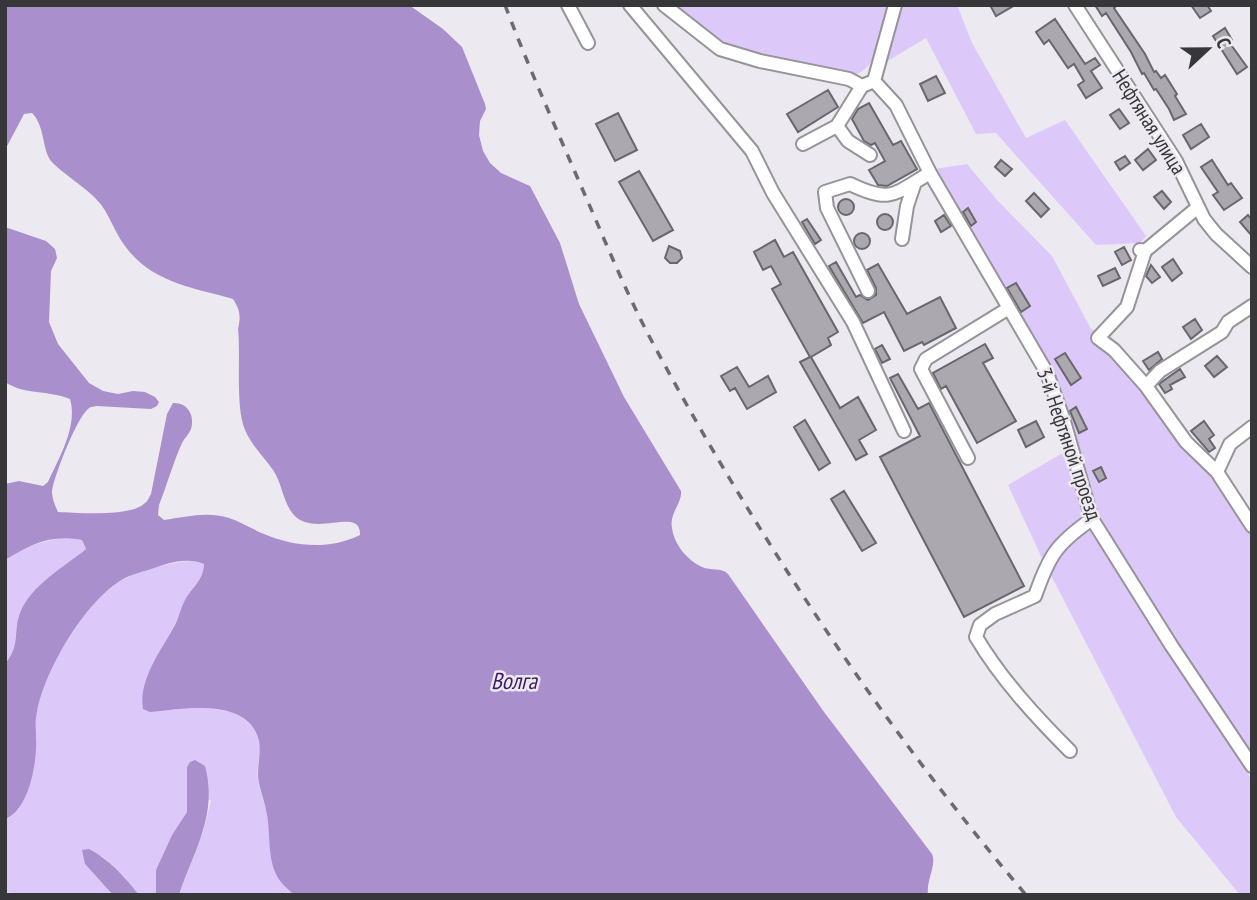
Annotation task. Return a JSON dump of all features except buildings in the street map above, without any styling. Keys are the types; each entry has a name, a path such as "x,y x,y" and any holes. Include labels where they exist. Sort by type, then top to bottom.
{"street":[{"path":"568,5 587,43"},
{"path":"630,5 752,151 773,193 852,322 904,431"},
{"path":"664,5 720,49 760,61 868,84"},
{"path":"803,144 837,126 868,84 895,5"},
{"name":"Нефтяная улица","path":"1075,5 1177,161 1197,208 1216,234 1252,267"},
{"name":"3-й Нефтяной проезд","path":"868,84 896,105 930,173 1028,336 1047,373 1063,418 1092,519 1171,645 1252,766"},
{"path":"837,126 848,141 870,155"},
{"path":"868,291 827,208 825,192 850,184 874,195 890,195 930,173"},
{"path":"902,239 907,206 915,182"},
{"path":"1197,208 1141,251 1127,307 1098,338 1114,350 1146,386 1186,442 1217,472 1252,526"},
{"path":"1146,386 1160,371 1222,332 1228,322 1252,306"},
{"path":"968,458 921,369 926,359 1009,308"},
{"path":"1217,472 1230,444 1252,427"},
{"path":"1070,751 1039,720 988,658 976,636 980,625 1035,596 1045,567 1057,546 1092,519"}],"shaded area":[{"path":"676,5 889,5 882,38 873,59 858,74 848,77 723,45"},
{"path":"899,5 957,5 972,43 1026,138 1065,120 1146,236 1140,243 1096,245 996,133 976,134 926,38 881,65"},
{"path":"967,164 997,200 1052,256 1091,329 1111,337 1211,462 1252,521 1252,759 1096,515 1067,417 934,169"},
{"path":"1068,450 1084,516 1252,780 1252,895 1240,895 1176,817 1041,556 1008,485"},
{"path":"64,537 82,540 86,549 44,582 19,615 18,635 12,656 5,664 5,560 28,546"},
{"path":"195,560 205,564 204,572 185,601 155,661 170,710 222,710 234,713 253,729 260,745 258,779 266,810 274,865 278,875 294,895 179,895 204,829 211,800 188,801 187,812 172,835 156,870 156,895 139,895 124,876 102,856 85,864 113,895 27,895 5,892 5,819 16,812 28,787 37,711 49,675 70,635 98,600 128,577 170,564"}],"water":[{"name":"Волга","path":"5,5 409,5 443,29 462,47 485,104 479,135 483,151 490,163 501,173 530,186 560,243 579,304 624,397 681,491 672,523 678,546 696,564 728,574 824,712 932,854 928,895 294,895 279,880 273,867 267,818 258,778 259,741 253,727 242,717 213,708 150,712 143,709 142,698 148,675 176,623 184,602 202,575 204,564 190,561 169,563 127,577 97,600 83,617 58,656 42,695 36,717 32,779 19,808 5,819 5,664 13,651 20,613 40,585 86,549 82,540 51,539 24,549 5,560 5,484 19,481 43,486 48,482 66,442 72,409 70,399 20,389 5,382 5,227 46,241 55,249 57,258 51,271 49,322 58,344 89,383 103,391 118,394 145,392 159,402 151,409 97,406 87,410 61,461 52,491 58,512 117,512 138,507 146,502 151,494 167,414 173,403 178,403 189,411 192,424 159,505 158,515 164,520 196,515 221,516 288,542 312,545 336,543 360,535 358,527 353,523 312,524 293,514 276,475 248,436 242,420 239,395 240,317 233,299 174,282 160,276 136,258 121,240 101,205 49,158 39,123 32,113 24,114 5,150"},
{"path":"195,760 205,766 208,784 209,800 202,832 179,895 156,895 156,870 172,835 187,812 187,767"},
{"path":"89,849 116,869 139,895 113,895 85,864 82,850"}],"railway":[{"path":"505,5 542,96 645,329 737,492 874,700 923,767 1026,895"}]}
